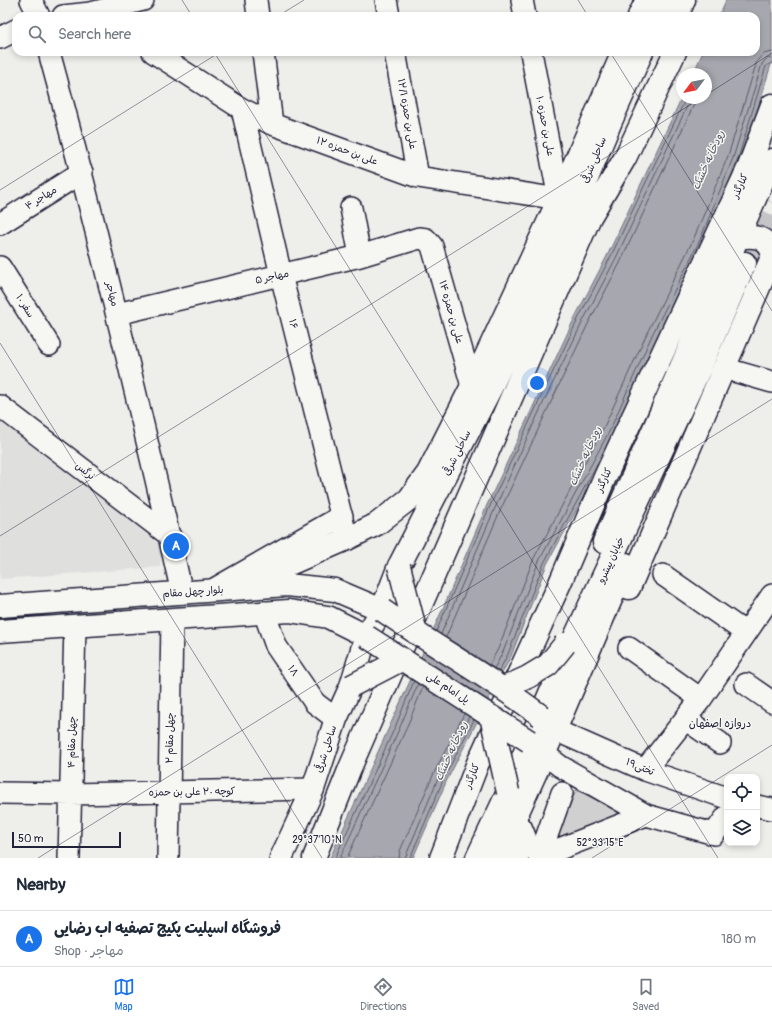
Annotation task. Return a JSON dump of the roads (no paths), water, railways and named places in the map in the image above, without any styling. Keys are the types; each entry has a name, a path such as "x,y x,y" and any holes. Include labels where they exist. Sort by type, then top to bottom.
{"main road":[{"path":"641,12 647,0"},
{"path":"661,12 667,0"},
{"path":"679,12 684,0"},
{"path":"693,12 698,0"},
{"name":"ساحلی شرقی","path":"232,589 347,539 377,524 409,499 428,473 472,386 559,199 621,56"},
{"name":"ساحلی شرقی","path":"281,858 313,789 336,719 352,686 366,636 382,610 399,566 491,388 586,181 610,121 640,56"},
{"path":"590,217 602,169 657,56"},
{"path":"314,858 350,768 590,217 625,158 673,56"},
{"name":"کنارگذر","path":"441,858 477,764 560,583 605,478 748,170 772,105"},
{"path":"738,238 753,236 760,238 769,246 762,259 723,368 606,642 571,670 565,644 568,622 772,160"},
{"path":"748,216 757,226 772,231"},
{"name":"خیابان پیشرو","path":"477,858 508,792 536,748 548,723 693,383 762,259"},
{"path":"399,566 416,633"},
{"name":"بلوار چهل مقام","path":"0,606 287,585 335,590 382,610"},
{"path":"382,610 504,688 548,723"},
{"path":"0,631 289,611 328,617 366,636"},
{"name":"پل امام علی","path":"366,636 491,716 536,748"},
{"path":"504,688 528,677 548,665 565,644"},
{"path":"352,686 403,659"},
{"path":"491,716 508,792"},
{"name":"خیابان پیشرو","path":"497,858 514,822 536,748"},
{"path":"514,822 521,828 525,838 517,858"}],"street":[{"path":"31,0 37,12"},
{"path":"101,12 143,0"},
{"path":"256,0 258,12"},
{"path":"386,0 388,12"},
{"path":"522,0 524,12"},
{"path":"0,38 12,32"},
{"name":"مهاجر","path":"50,56 82,172 117,314 182,592"},
{"name":"۱۲ علی بن حمزه","path":"159,56 242,109 272,124 418,176 559,199"},
{"path":"264,56 272,124"},
{"name":"۱۲/۱ علی بن حمزه","path":"396,56 418,176"},
{"name":"۱۰ علی بن حمزه","path":"533,56 559,199"},
{"name":"۱۶","path":"242,109 281,276 347,539"},
{"name":"۴ مهاجر","path":"0,224 82,172"},
{"path":"350,208 360,256"},
{"name":"۵ مهاجر","path":"117,314 281,276 360,256 419,238 426,239"},
{"name":"۱۴ علی بن حمزه","path":"426,239 432,246 472,386"},
{"name":"۱۰ سفر","path":"0,267 49,345"},
{"path":"723,368 772,382"},
{"name":"نرگس","path":"0,406 170,536"},
{"path":"210,590 342,516"},
{"path":"663,575 746,633"},
{"path":"645,770 701,699 772,595"},
{"name":"۱۸","path":"264,612 276,646 315,703 336,719"},
{"name":"چهل مقام ۲","path":"168,858 172,619"},
{"name":"چهل مقام ۴","path":"69,858 75,626"},
{"path":"629,648 701,699"},
{"path":"746,684 772,702"},
{"path":"685,719 720,743"},
{"name":"تختی۱۹","path":"548,723 645,770 724,797"},
{"path":"536,748 560,766 646,815 714,834 724,820"},
{"name":"کوچه ۲۰ علی بن حمزه","path":"0,793 71,794 313,789"},
{"path":"539,858 562,793"},
{"path":"760,807 772,809"},
{"path":"539,858 646,815"}],"water":[{"name":"رودخانه خشک","path":"726,0 772,0 772,61 742,161 618,434 547,564 511,656 447,780 413,858 330,858 444,606 487,505 575,317 607,256 679,104 712,104 712,68 696,68 701,56 760,56 760,12 721,12"}],"tunnel":[{"path":"745,263 772,202"}],"place":[{"name":"فروشگاه اسپلیت پکیج تصفیه اب رضایی","path":"176,546"}],"district":[{"name":"دروازه اصفهان","path":"720,723"}]}
